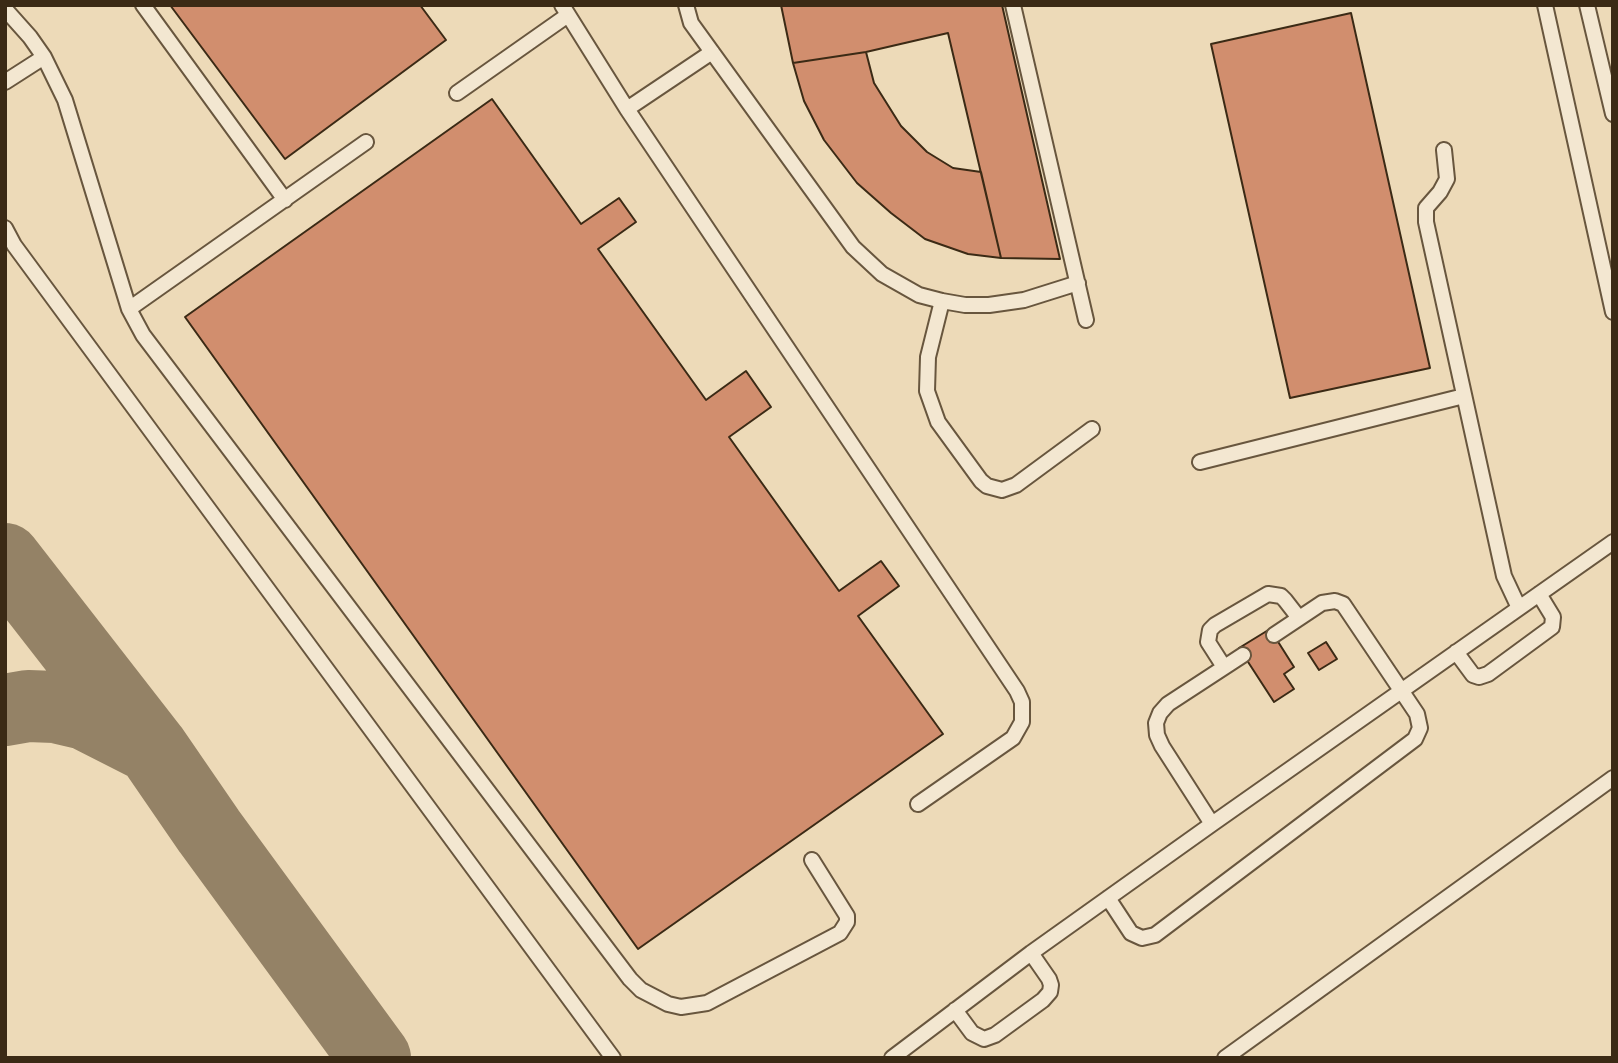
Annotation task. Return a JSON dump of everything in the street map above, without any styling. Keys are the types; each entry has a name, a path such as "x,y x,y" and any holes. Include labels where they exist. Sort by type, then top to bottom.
{"lane":[{"path":"143,5 285,200"},
{"path":"686,5 691,23 853,247 898,284 919,295 942,302 989,305 1024,300 1078,283"},
{"path":"1013,5 1086,320"},
{"path":"1545,5 1613,312"},
{"path":"1587,5 1607,62 1613,114"},
{"path":"5,9 44,57 65,100 129,309 143,335 640,990 668,1004 681,1007 707,1003 840,933 847,922 847,916 812,860"},
{"path":"457,93 565,10 627,109 1017,691 1022,702 1023,722 1013,738 918,804"},
{"path":"627,109 712,52"},
{"path":"5,82 44,57"},
{"path":"129,309 366,142"},
{"path":"1444,150 1447,179 1426,208 1426,222 1504,576 1519,608"},
{"path":"5,228 613,1058"},
{"path":"942,302 928,357 927,391 938,422 981,481 987,486 1002,490 1016,485 1092,429"},
{"path":"1200,462 1464,396"},
{"path":"892,1058 1031,953 1613,542"},
{"path":"1224,667 1208,642 1210,630 1215,625 1268,594 1281,596 1299,618"},
{"path":"1455,652 1468,672 1479,677 1519,653 1552,627 1553,617 1539,594"},
{"path":"1108,898 1131,933 1142,938 1155,935 1415,740 1420,720 1343,604 1328,601 1274,635"},
{"path":"1212,824 1162,746 1156,723 1168,704 1243,654"},
{"path":"1225,1058 1613,778"},
{"path":"955,1010 972,1033 984,1038 995,1035 1033,1007 1047,996 1051,985 1031,953"}],"building":[{"path":"170,5 420,5 446,40 285,159"},
{"path":"781,5 1002,5 1060,259 1001,258 948,33 866,52 793,63"},
{"path":"1351,13 1430,368 1290,398 1211,44"},
{"path":"866,52 874,83 901,126 927,152 953,168 981,172 1001,258 968,254 925,239 857,183 824,140 804,101 793,63"},
{"path":"492,99 581,224 619,198 636,222 598,249 706,400 746,371 771,407 729,437 839,591 881,561 899,586 858,616 943,734 638,949 185,317"},
{"path":"1270,629 1294,667 1284,674 1294,689 1274,702 1239,648"},
{"path":"1326,642 1337,659 1319,670 1308,653"}],"taxiway":[{"path":"5,559 152,748 209,831 375,1058"},
{"path":"5,710 28,706 55,707 85,714 148,746"}]}
